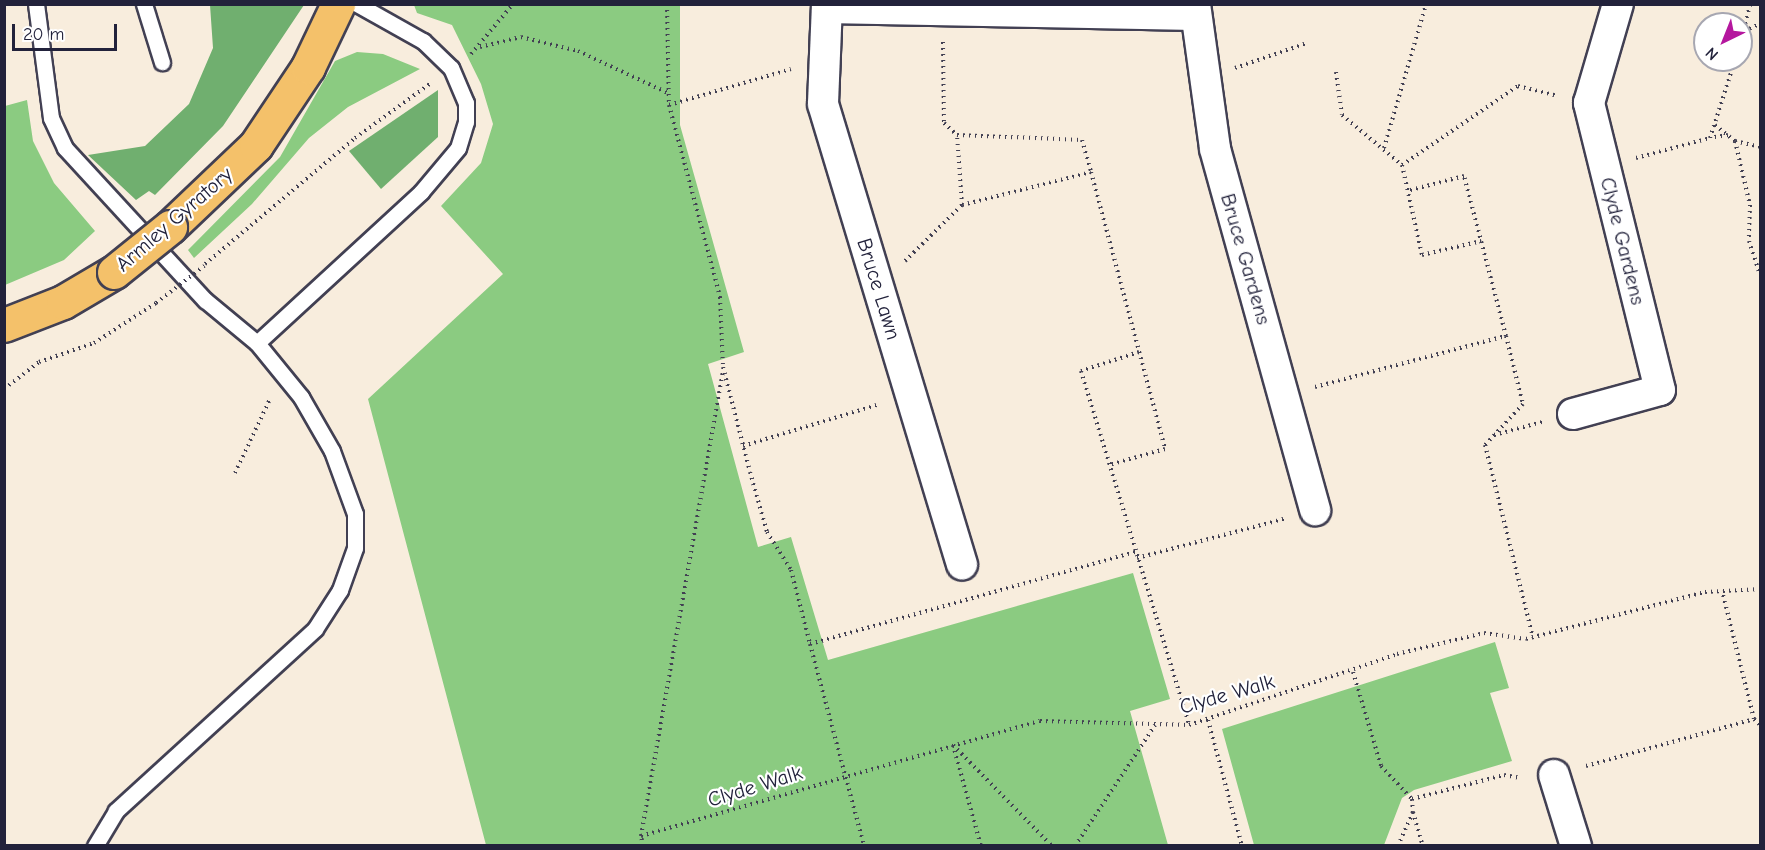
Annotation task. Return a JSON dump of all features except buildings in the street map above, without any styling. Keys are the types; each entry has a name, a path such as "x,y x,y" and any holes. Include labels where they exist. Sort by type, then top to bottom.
{"highway":[{"name":"Armley Gyratory","path":"4,325 63,302 114,272 170,227 256,145 308,67 338,4"}],"street":[{"path":"1588,103 1618,4"},
{"name":"Bruce Lawn","path":"962,566 823,104 826,7 942,11 1194,10"},
{"name":"Bruce Gardens","path":"1194,10 1215,149 1316,510"},
{"name":"Clyde Gardens","path":"1573,414 1660,390 1588,103"},
{"path":"1554,775 1576,846"}],"lane":[{"path":"36,4 51,118 65,148 205,300 257,343 282,374 332,451 355,514 355,549 340,590 315,629 116,811 95,846"},
{"path":"144,4 162,62"},
{"path":"257,343 421,192 458,148 466,103 451,68 423,42 357,4"}],"path":[{"path":"4,389 39,362 93,343 156,303 204,266 356,138 479,48 513,4"},
{"path":"667,4 669,105 720,297 723,367 767,532 791,570 843,775 864,846"},
{"path":"1384,148 1426,4"},
{"path":"942,11 944,123 957,135 1082,140 1165,449 1109,465"},
{"path":"479,48 521,37 578,51 668,93"},
{"path":"1203,79 1307,43"},
{"path":"669,105 789,69 824,70"},
{"path":"1336,72 1342,115 1384,148 1401,165 1422,255 1481,241"},
{"path":"1710,138 1731,72"},
{"path":"1401,165 1518,86 1588,103"},
{"path":"1715,125 1735,141 1761,147"},
{"path":"957,135 962,205"},
{"path":"1604,166 1728,135"},
{"path":"1735,141 1750,206 1749,241 1761,275"},
{"path":"878,286 962,205 1091,172"},
{"path":"1407,191 1464,176 1523,404 1485,445 1533,636"},
{"path":"1284,395 1506,336"},
{"path":"1139,352 1081,371 1189,725"},
{"path":"643,846 640,836 723,367"},
{"path":"235,473 282,374"},
{"path":"743,446 911,394"},
{"path":"1494,435 1573,414"},
{"path":"1137,558 1316,510"},
{"path":"810,644 1136,552"},
{"name":"Clyde Walk","path":"640,836 843,775 1040,721 1189,725 1353,672 1397,654 1484,633 1533,636 1722,591 1761,589"},
{"path":"1722,591 1754,719 1761,725"},
{"path":"1353,672 1381,766 1412,799 1413,812 1423,846"},
{"path":"1412,799 1504,775 1532,781 1754,719"},
{"path":"1208,720 1242,846"},
{"path":"1075,846 1156,724"},
{"path":"953,744 981,846"},
{"path":"953,744 1052,846"},
{"path":"1398,846 1413,812"}],"green space":[{"path":"210,5 304,5 223,126 155,195 149,191 136,200 88,155 145,146 189,104 213,48"},
{"path":"414,5 680,5 680,125 744,352 708,364 758,547 791,537 828,660 1133,573 1170,699 1130,711 1168,845 486,845 368,399 503,274 441,206 481,163 493,124 481,84 452,25 417,13"},
{"path":"357,52 383,54 420,69 348,107 309,138 252,204 194,258 188,250 280,157 335,61"},
{"path":"438,90 438,137 381,189 349,151"},
{"path":"27,100 33,141 54,183 95,231 64,260 5,285 5,106"},
{"path":"1495,642 1509,688 1490,693 1512,761 1414,790 1402,798 1384,845 1254,845 1222,729"}]}
